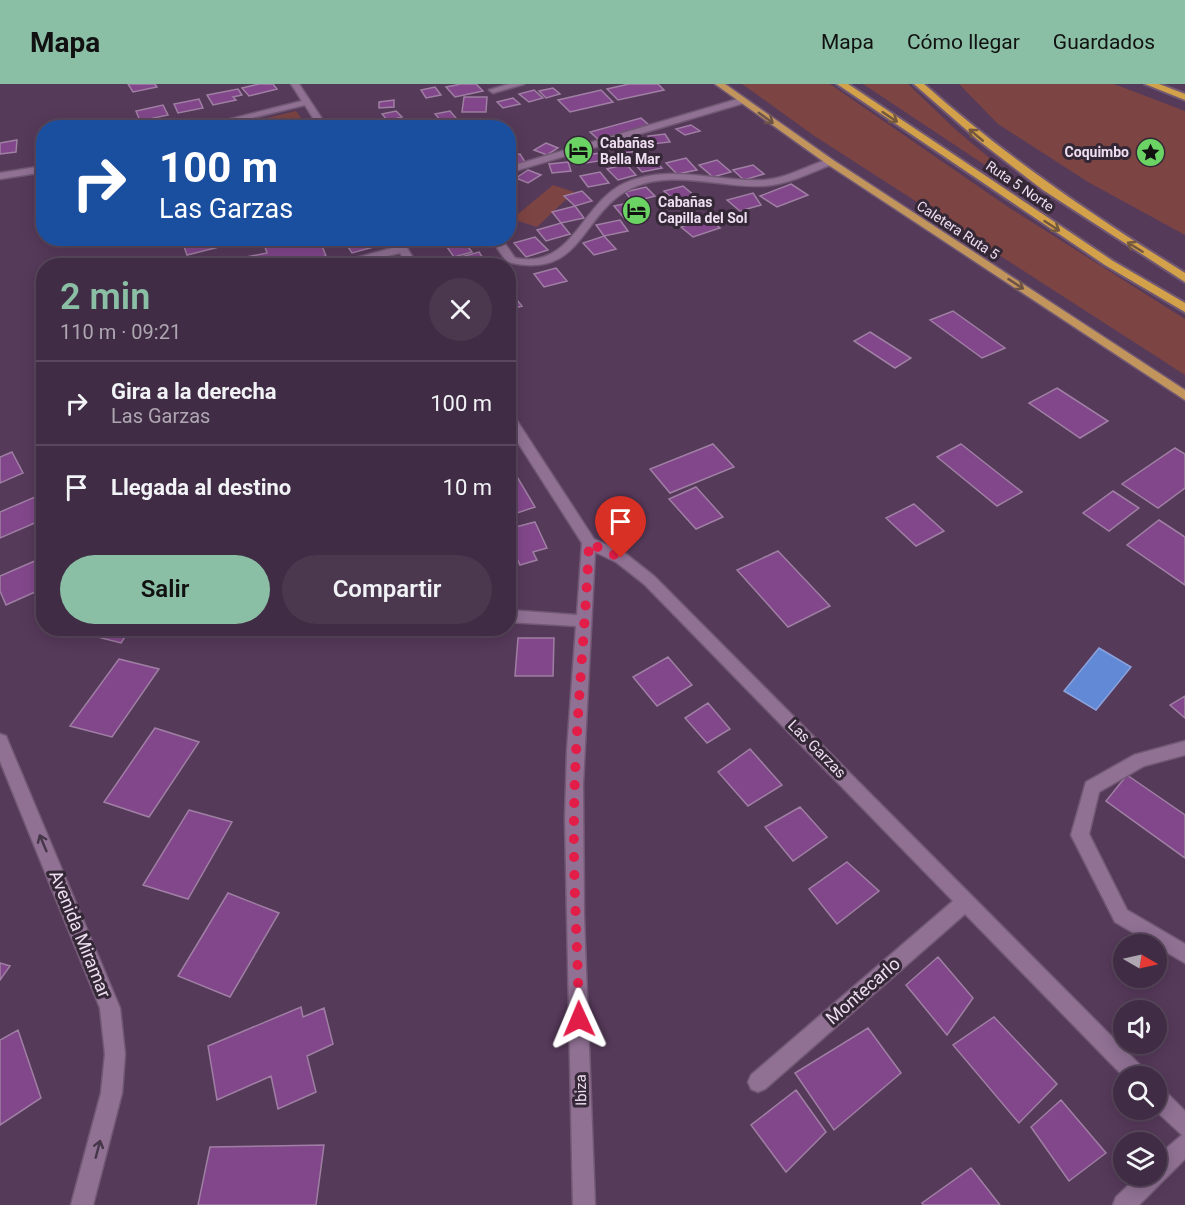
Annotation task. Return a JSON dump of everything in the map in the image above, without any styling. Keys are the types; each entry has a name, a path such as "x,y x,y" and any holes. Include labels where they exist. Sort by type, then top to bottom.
{"highway":[{"name":"Ruta 5 Norte","path":"842,84 1109,263 1185,308"},
{"name":"Ruta 5 Norte","path":"918,84 985,142 1039,182 1185,278"},
{"path":"1150,84 1185,97"}],"main road":[{"name":"Caletera Ruta 5","path":"719,84 830,162 1185,396"}],"street":[{"path":"295,84 319,120"},
{"path":"493,90 520,84"},
{"path":"516,168 741,101"},
{"path":"232,120 307,102"},
{"path":"516,261 538,262 550,258 578,239 622,189 637,182 677,178 764,184 830,162"},
{"path":"0,176 36,170"},
{"path":"400,246 408,258"},
{"path":"364,258 402,249"},
{"path":"516,428 589,543"},
{"path":"516,441 523,439"},
{"name":"Ibiza","path":"584,1205 574,819 578,698 586,621 589,543"},
{"name":"Las Garzas","path":"589,543 621,558 649,580 1127,1066"},
{"path":"516,617 586,621"},
{"name":"Avenida Miramar","path":"0,741 110,1008 115,1054 112,1086 107,1114 82,1205"},
{"path":"1185,748 1140,760 1092,788 1080,835 1121,916 1185,954"},
{"name":"Montecarlo","path":"758,1082 967,901"},
{"path":"1167,1107 1185,1126"},
{"path":"1167,1161 1185,1144"},
{"path":"1124,1205 1143,1186"}],"shaded area":[{"path":"742,84 830,84 1008,207 1185,319 1185,375 813,135"},
{"path":"863,84 908,84 956,130 1048,207"},
{"path":"959,84 1114,84 1185,111 1185,235 1088,182 998,124"},
{"path":"296,111 303,120 258,120"},
{"path":"553,185 574,192 537,227 516,220 516,216"}],"water":[{"path":"1099,648 1131,667 1096,710 1064,691"}],"building":[{"path":"128,84 155,84 157,87 133,92"},
{"path":"273,84 277,89 249,96 242,88"},
{"path":"476,84 483,91 455,97 446,87"},
{"path":"629,84 658,84 664,90 618,100 607,89"},
{"path":"435,87 441,95 426,98 421,90"},
{"path":"553,88 560,94 546,98 539,91"},
{"path":"238,89 242,95 233,97 236,100 213,105 207,95"},
{"path":"534,90 543,98 529,102 519,94"},
{"path":"601,90 613,102 570,112 558,100"},
{"path":"464,97 487,97 486,112 462,112"},
{"path":"513,98 520,104 503,108 497,102"},
{"path":"199,99 203,108 178,113 174,104"},
{"path":"394,100 394,107 379,108 379,102"},
{"path":"163,105 168,115 140,120 136,111"},
{"path":"396,111 402,117 387,120 382,114"},
{"path":"450,111 456,118 440,120 435,114"},
{"path":"641,118 650,126 599,140 590,132"},
{"path":"691,125 700,131 685,135 676,129"},
{"path":"665,134 670,142 652,144 648,136"},
{"path":"17,140 16,152 0,154 0,143"},
{"path":"546,143 558,148 547,155 534,150"},
{"path":"634,144 638,151 619,154 616,146"},
{"path":"601,153 605,160 586,163 583,155"},
{"path":"520,154 525,162 516,164 516,155"},
{"path":"651,157 662,168 642,172 632,161"},
{"path":"686,158 697,170 677,174 666,163"},
{"path":"717,160 731,172 713,177 699,165"},
{"path":"568,162 571,171 552,173 549,164"},
{"path":"626,164 636,175 618,180 607,169"},
{"path":"753,165 764,174 744,180 733,170"},
{"path":"528,170 541,175 528,183 516,178"},
{"path":"600,172 609,183 588,187 580,176"},
{"path":"791,184 808,195 777,207 760,196"},
{"path":"683,186 696,197 677,202 664,191"},
{"path":"646,187 655,196 633,202 625,192"},
{"path":"582,191 592,201 575,206 564,196"},
{"path":"753,193 761,205 740,211 727,200"},
{"path":"633,202 643,213 624,218 614,206"},
{"path":"575,206 584,218 561,223 552,212"},
{"path":"708,218 720,228 693,237 681,227"},
{"path":"620,220 628,231 604,236 596,225"},
{"path":"561,223 570,234 546,241 537,230"},
{"path":"604,236 616,249 594,255 583,243"},
{"path":"535,237 548,250 526,257 516,242"},
{"path":"184,246 223,246 187,255"},
{"path":"322,246 326,256 241,258 267,253 265,247"},
{"path":"348,246 377,246 352,253"},
{"path":"467,246 472,252 454,257 447,247"},
{"path":"479,252 483,258 458,258"},
{"path":"556,268 567,281 544,287 534,274"},
{"path":"516,299 522,306 516,308"},
{"path":"953,311 1005,348 982,358 930,320"},
{"path":"870,332 911,358 895,368 854,341"},
{"path":"1057,388 1108,421 1080,438 1029,403"},
{"path":"713,444 734,467 670,493 650,469"},
{"path":"961,444 1022,492 997,506 937,457"},
{"path":"1175,448 1185,454 1185,488 1158,508 1122,484"},
{"path":"12,452 23,473 0,483 0,457"},
{"path":"516,475 535,507 516,513"},
{"path":"696,487 723,517 696,529 669,499"},
{"path":"1113,491 1139,508 1109,531 1083,513"},
{"path":"36,497 36,522 0,538 0,512"},
{"path":"914,504 944,531 916,546 886,518"},
{"path":"1159,520 1185,537 1185,585 1127,545"},
{"path":"535,522 547,548 533,552 537,560 520,565 516,556 516,527"},
{"path":"778,551 830,606 788,627 737,570"},
{"path":"36,560 36,592 6,605 0,591 0,576"},
{"path":"93,636 126,636 121,643"},
{"path":"518,638 554,638 553,676 515,676"},
{"path":"668,657 692,685 657,706 633,677"},
{"path":"119,659 159,669 112,737 70,726"},
{"path":"1185,696 1185,718 1170,705"},
{"path":"708,703 730,729 707,743 685,718"},
{"path":"155,728 199,742 149,817 104,802"},
{"path":"750,749 782,785 748,806 718,772"},
{"path":"1127,775 1185,815 1185,858 1106,801"},
{"path":"800,807 827,837 793,861 765,827"},
{"path":"189,810 232,822 188,899 143,885"},
{"path":"847,862 879,891 837,924 809,889"},
{"path":"228,893 279,913 230,997 178,976"},
{"path":"938,957 973,998 947,1035 906,985"},
{"path":"0,963 10,966 0,980"},
{"path":"301,1007 303,1017 324,1008 333,1044 307,1056 316,1092 278,1109 271,1076 217,1100 208,1046"},
{"path":"994,1017 1057,1084 1019,1123 953,1045"},
{"path":"868,1028 901,1073 834,1130 795,1073"},
{"path":"18,1030 41,1098 0,1125 0,1040"},
{"path":"796,1090 826,1132 786,1172 751,1125"},
{"path":"1061,1100 1106,1153 1069,1181 1031,1127"},
{"path":"324,1145 316,1205 198,1205 210,1147"},
{"path":"971,1168 1000,1205 923,1205 922,1203"}],"place":[{"name":"Cabañas Bella Mar","path":"579,151"},
{"name":"Coquimbo","path":"1150,152"},
{"name":"Cabañas Capilla del Sol","path":"637,210"}],"route":[{"path":"579,1019 574,819 578,698 586,621 589,543 621,558"}]}
